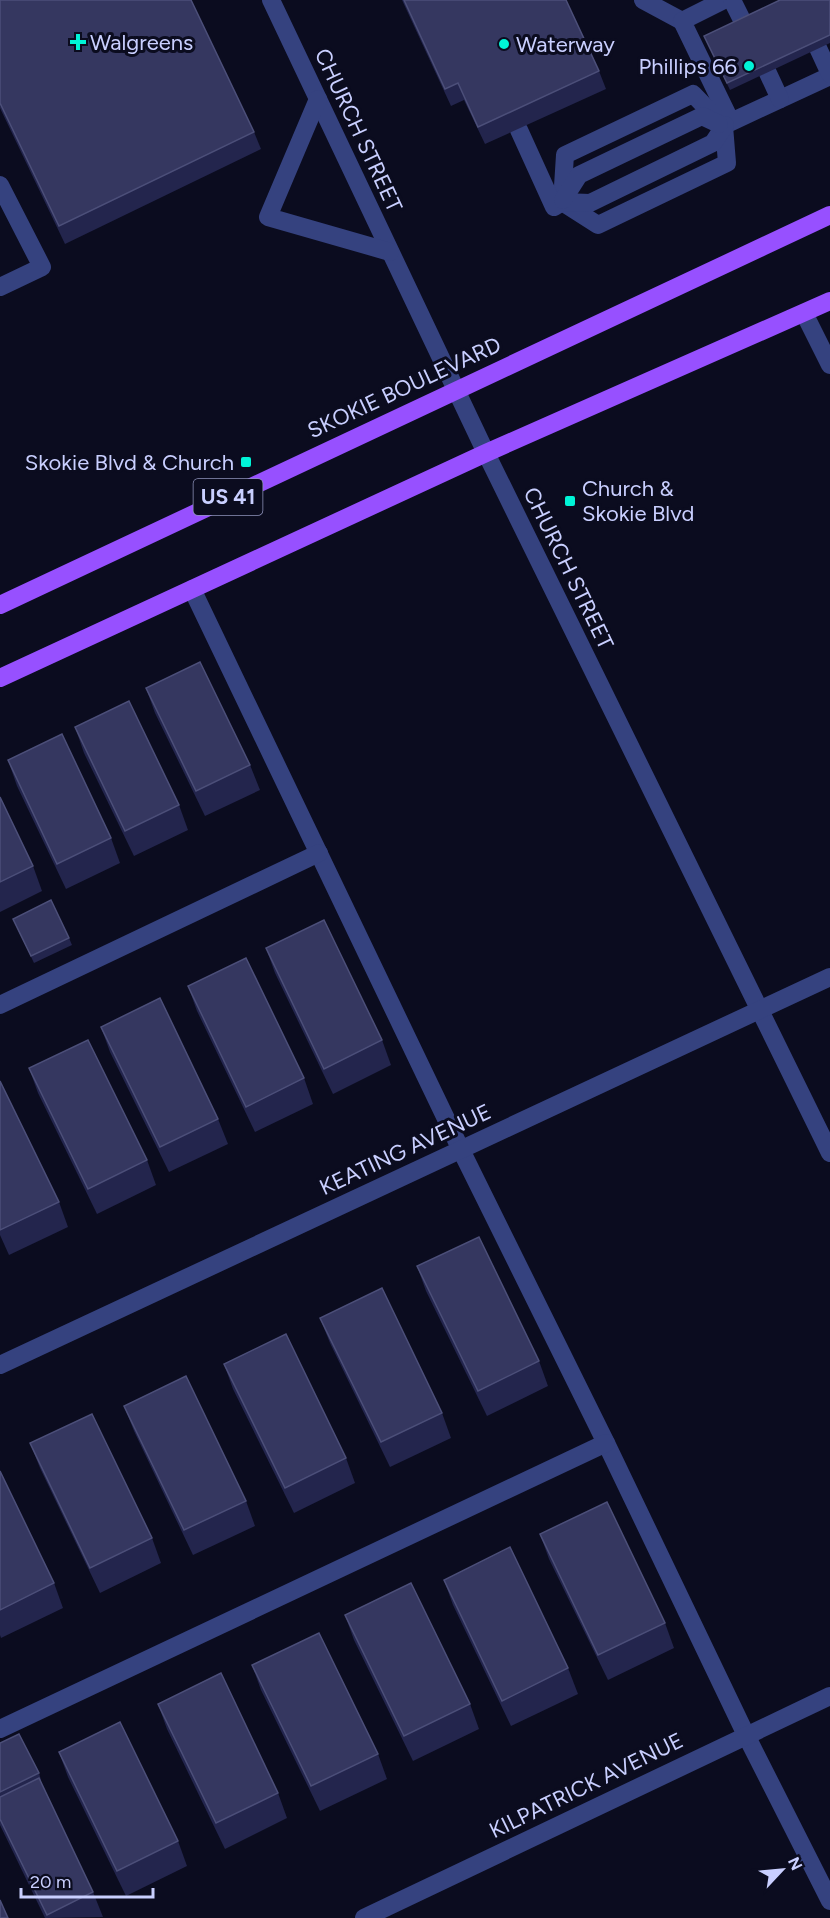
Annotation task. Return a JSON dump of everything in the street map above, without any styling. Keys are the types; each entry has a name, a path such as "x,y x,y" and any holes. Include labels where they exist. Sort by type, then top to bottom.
{"main road":[{"name":"SKOKIE BOULEVARD","path":"0,605 830,215"},
{"path":"0,678 486,453 830,301"}],"street":[{"name":"CHURCH STREET","path":"271,0 486,453 830,1153"},
{"path":"562,202 598,225 727,163 727,124 682,21 643,0"},
{"path":"682,21 724,0"},
{"path":"732,0 743,22"},
{"path":"727,124 830,75 818,48"},
{"path":"767,71 780,99"},
{"path":"562,202 565,155 693,94 727,124"},
{"path":"318,99 268,217 390,252"},
{"path":"519,130 554,207 562,202"},
{"path":"0,185 42,267 0,287"},
{"path":"804,312 830,365"},
{"path":"192,589 461,1150 606,1443 746,1735 830,1901"},
{"path":"0,1005 319,853"},
{"name":"KEATING AVENUE","path":"0,1365 830,977"},
{"path":"0,1730 606,1443"},
{"name":"KILPATRICK AVENUE","path":"374,1916 830,1696"}],"building":[{"name":"Walgreens","path":"0,0 191,0 254,132 59,226 0,103"},
{"name":"Waterway","path":"404,0 566,0 599,71 478,127 458,83 445,89"},
{"name":"Phillips 66","path":"780,0 830,0 830,35 727,83 704,36"},
{"path":"200,662 250,765 196,791 146,688"},
{"path":"129,701 179,805 125,831 75,727"},
{"path":"62,734 111,838 57,864 8,760"},
{"path":"0,797 33,866 0,882"},
{"path":"51,900 69,938 31,956 13,919"},
{"path":"324,920 382,1040 324,1069 266,948"},
{"path":"246,958 304,1078 246,1107 188,986"},
{"path":"160,998 218,1119 160,1147 101,1027"},
{"path":"88,1040 147,1160 88,1189 29,1068"},
{"path":"0,1081 59,1202 0,1230"},
{"path":"479,1237 539,1361 478,1391 417,1266"},
{"path":"382,1288 442,1413 381,1442 320,1318"},
{"path":"286,1334 346,1458 285,1488 224,1364"},
{"path":"186,1376 246,1501 184,1530 124,1406"},
{"path":"92,1414 152,1538 90,1568 30,1443"},
{"path":"0,1471 54,1583 0,1610"},
{"path":"607,1502 665,1623 598,1655 540,1534"},
{"path":"510,1547 568,1668 502,1701 444,1580"},
{"path":"411,1583 470,1704 404,1736 345,1615"},
{"path":"319,1633 378,1754 311,1786 252,1665"},
{"path":"221,1673 278,1793 216,1823 158,1704"},
{"path":"120,1722 178,1841 117,1871 59,1752"},
{"path":"19,1734 39,1773 0,1792 0,1743"},
{"path":"39,1778 93,1892 47,1915 0,1819 0,1797"},
{"path":"0,1900 8,1918 0,1918"}],"place":[{"name":"Walgreens","path":"78,42"},
{"name":"Waterway","path":"504,44"},
{"name":"Phillips 66","path":"749,66"},
{"name":"Skokie Blvd & Church","path":"246,462"},
{"name":"Church & Skokie Blvd","path":"570,501"}]}
